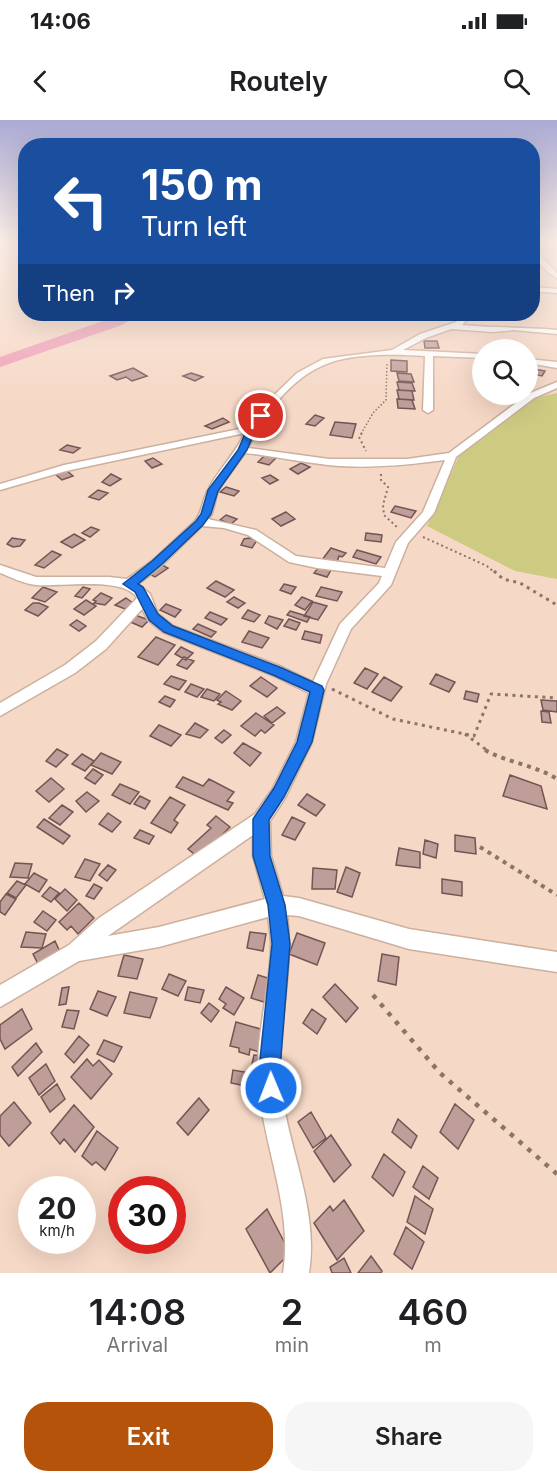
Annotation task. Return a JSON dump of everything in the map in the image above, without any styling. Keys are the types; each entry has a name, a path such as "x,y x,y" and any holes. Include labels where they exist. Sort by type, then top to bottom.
{"street":[{"path":"393,352 419,338 452,327 462,321"},
{"path":"452,327 493,330 514,328 557,332"},
{"path":"484,337 493,330"},
{"path":"129,584 156,564 199,523 206,514 213,490 242,450 252,429 271,404 300,375 336,358 393,352 472,353"},
{"path":"428,410 429,353"},
{"path":"538,362 557,365"},
{"path":"242,450 298,456 318,461 372,463 407,462 452,456 531,396 553,386 557,374"},
{"path":"0,487 64,468 252,429"},
{"path":"0,997 76,952 106,925 261,819 279,793 304,742 318,687 345,627 378,593 397,551 428,513 452,456"},
{"path":"199,523 222,525 260,537 281,554 293,559 333,567 362,567 389,573"},
{"path":"0,569 35,581 110,581 129,584 139,590 145,597 146,607 153,617 168,629 318,687"},
{"path":"0,710 70,669 101,645 145,597"},
{"path":"261,819 262,856 276,905 281,944 269,1069 272,1108 295,1201 299,1254 296,1273"},
{"path":"76,952 159,937 276,905 299,907 409,939 557,962"}],"path":[{"path":"393,352 387,356 386,400 369,415 365,429 359,437 372,463 381,471 381,480 388,487 381,506 385,519 409,534 430,539 488,566 502,579 520,583 557,605"},
{"path":"318,687 393,719 474,736 491,694 557,698"},
{"path":"465,734 482,748 501,758 536,767 557,779"},
{"path":"480,847 557,896"},
{"path":"373,995 440,1073 557,1174"}],"shaded area":[{"path":"557,393 557,579 515,571 427,526 459,456 525,405 538,405 538,397"}],"building":[{"path":"424,341 437,341 439,348 425,348"},
{"path":"391,360 407,361 407,372 391,371"},
{"path":"133,368 147,376 132,381 126,377 117,380 110,376"},
{"path":"538,370 545,371 542,376 538,375"},
{"path":"191,373 203,377 195,381 183,376"},
{"path":"397,373 411,374 414,382 399,381"},
{"path":"397,382 412,383 415,391 399,390"},
{"path":"397,390 412,391 414,400 399,399"},
{"path":"397,399 412,400 415,409 398,408"},
{"path":"315,415 324,418 315,426 306,424"},
{"path":"223,418 229,422 212,429 205,426"},
{"path":"335,422 356,424 352,438 330,435"},
{"path":"67,445 80,448 73,453 60,450"},
{"path":"266,454 277,457 269,465 258,462"},
{"path":"153,458 162,464 152,468 145,461"},
{"path":"301,463 310,467 298,474 290,469"},
{"path":"301,463 310,467 298,474 290,469"},
{"path":"66,470 73,476 62,480 55,474"},
{"path":"111,474 121,479 110,486 102,482"},
{"path":"270,475 278,480 270,484 262,478"},
{"path":"226,487 239,491 234,496 220,492"},
{"path":"98,490 108,493 99,500 89,497"},
{"path":"395,506 416,511 411,518 391,512"},
{"path":"286,512 295,519 281,526 272,519"},
{"path":"226,515 237,519 231,524 220,520"},
{"path":"91,527 99,530 90,537 82,533"},
{"path":"366,533 382,535 381,542 365,540"},
{"path":"74,534 85,540 72,548 61,542"},
{"path":"12,538 25,540 20,546 13,547 7,544"},
{"path":"244,539 257,540 252,548 241,545"},
{"path":"331,548 346,553 342,557 339,556 336,565 322,560"},
{"path":"357,550 381,557 376,564 353,557"},
{"path":"52,551 61,555 44,568 35,565"},
{"path":"162,565 168,568 155,577 149,574"},
{"path":"319,567 331,570 327,577 314,573"},
{"path":"216,581 234,590 225,597 207,588"},
{"path":"284,584 296,587 291,594 280,590"},
{"path":"43,587 57,592 45,602 32,598"},
{"path":"83,587 90,589 82,598 75,596"},
{"path":"321,587 342,592 337,601 316,596"},
{"path":"101,593 112,598 105,605 94,603 96,601 93,600"},
{"path":"234,597 245,603 238,608 227,602"},
{"path":"302,597 312,601 305,610 295,605"},
{"path":"126,598 133,603 125,609 115,605"},
{"path":"86,600 96,606 84,615 74,609"},
{"path":"313,602 327,606 318,620 304,616"},
{"path":"33,603 48,607 38,616 25,610"},
{"path":"166,604 181,610 175,617 160,610"},
{"path":"248,610 260,615 254,622 242,618"},
{"path":"290,611 310,617 307,622 287,615"},
{"path":"210,612 227,619 221,625 205,618"},
{"path":"135,615 149,620 142,627 128,621"},
{"path":"269,616 283,620 277,629 265,623"},
{"path":"289,619 300,623 296,630 284,626"},
{"path":"77,620 86,626 79,631 70,625"},
{"path":"198,624 216,632 211,637 193,629"},
{"path":"249,631 269,638 262,648 242,642"},
{"path":"305,631 322,635 320,643 302,639"},
{"path":"156,637 175,645 158,665 138,657"},
{"path":"181,647 193,653 186,660 175,654"},
{"path":"184,657 194,661 187,669 177,665"},
{"path":"365,668 378,674 367,689 354,683"},
{"path":"436,674 455,682 449,692 430,684"},
{"path":"171,676 186,681 179,690 164,684"},
{"path":"261,677 277,688 267,697 250,686"},
{"path":"384,677 402,687 391,701 372,692"},
{"path":"191,684 204,689 197,697 185,692"},
{"path":"207,689 220,694 214,701 201,697"},
{"path":"226,691 241,701 232,710 218,704 221,702 217,700"},
{"path":"466,691 479,694 477,702 464,699"},
{"path":"165,696 175,700 170,707 159,702"},
{"path":"541,700 557,701 557,712 543,710"},
{"path":"277,707 285,713 272,723 264,716"},
{"path":"541,711 549,712 551,723 542,722"},
{"path":"256,713 274,725 265,733 261,730 255,736 241,726"},
{"path":"195,723 208,730 200,738 186,734"},
{"path":"159,725 181,735 171,746 150,736"},
{"path":"224,730 231,735 222,743 215,738"},
{"path":"243,743 261,753 250,766 234,753"},
{"path":"57,749 68,755 56,767 46,761"},
{"path":"101,753 121,762 112,774 91,765"},
{"path":"82,754 94,761 85,771 72,764"},
{"path":"93,769 103,775 95,784 85,778"},
{"path":"510,775 541,786 547,809 503,796"},
{"path":"183,777 203,786 209,779 234,792 227,801 233,803 228,810 176,787"},
{"path":"51,778 64,789 49,802 36,791"},
{"path":"120,784 139,792 130,804 112,795"},
{"path":"87,792 99,801 86,812 76,801"},
{"path":"307,794 325,805 316,816 298,805"},
{"path":"140,796 150,801 145,809 134,804"},
{"path":"170,797 185,805 174,820 178,823 171,833 151,823"},
{"path":"62,805 73,812 60,825 49,818"},
{"path":"108,813 121,822 112,832 99,824"},
{"path":"216,816 230,827 199,858 188,849 211,828 207,825"},
{"path":"292,817 305,823 295,840 282,835"},
{"path":"44,819 70,836 63,844 37,827"},
{"path":"140,830 154,836 149,844 134,838"},
{"path":"455,835 475,838 476,854 455,851"},
{"path":"425,840 438,844 436,858 423,854"},
{"path":"399,848 420,852 420,868 396,865"},
{"path":"85,859 100,864 90,881 75,877"},
{"path":"15,863 32,864 28,878 10,877"},
{"path":"108,865 116,870 107,881 99,875"},
{"path":"346,867 360,873 352,897 337,892"},
{"path":"313,868 337,870 335,889 312,889"},
{"path":"34,873 47,880 39,892 25,884"},
{"path":"442,879 462,882 462,896 442,893"},
{"path":"17,881 26,885 16,898 7,893"},
{"path":"94,884 102,888 94,899 86,896"},
{"path":"50,887 59,893 51,902 42,896"},
{"path":"65,889 77,900 67,911 55,899"},
{"path":"6,894 16,899 5,915 0,912 0,902"},
{"path":"79,903 94,918 78,934 71,926 67,930 59,922"},
{"path":"43,911 56,920 47,931 34,922"},
{"path":"26,932 46,934 42,948 21,947"},
{"path":"250,932 266,934 263,951 247,948"},
{"path":"297,933 325,943 317,965 289,954"},
{"path":"55,941 60,952 39,966 33,954"},
{"path":"382,954 399,957 396,985 378,981"},
{"path":"124,955 143,959 137,979 118,976"},
{"path":"169,974 186,981 178,996 162,989"},
{"path":"258,975 271,979 264,1002 251,998"},
{"path":"335,984 358,1008 346,1022 323,997"},
{"path":"69,987 66,1004 59,1005 62,988"},
{"path":"188,987 204,990 200,1003 185,1000"},
{"path":"226,987 244,998 234,1015 223,1008 226,1004 219,999"},
{"path":"98,991 116,997 107,1016 90,1009"},
{"path":"130,992 157,998 150,1018 124,1013"},
{"path":"209,1003 219,1011 211,1022 201,1013"},
{"path":"22,1009 32,1029 5,1049 0,1039 0,1025"},
{"path":"312,1009 326,1019 317,1034 303,1023"},
{"path":"67,1010 79,1011 74,1029 62,1027"},
{"path":"236,1022 264,1030 259,1052 250,1049 249,1055 239,1052 239,1048 230,1046"},
{"path":"79,1036 89,1045 74,1063 65,1054"},
{"path":"104,1040 122,1047 114,1062 97,1054"},
{"path":"36,1043 42,1052 18,1076 12,1067"},
{"path":"254,1055 266,1057 260,1089 231,1083 233,1070 250,1073"},
{"path":"87,1059 93,1066 99,1060 112,1074 91,1099 71,1077"},
{"path":"46,1064 55,1081 39,1095 29,1078"},
{"path":"57,1084 65,1099 50,1112 41,1097"},
{"path":"199,1098 209,1110 188,1135 177,1123"},
{"path":"14,1102 31,1123 9,1146 0,1135 0,1116"},
{"path":"455,1104 474,1120 458,1149 440,1132"},
{"path":"74,1105 94,1127 75,1152 64,1139 60,1144 51,1133"},
{"path":"311,1112 326,1138 313,1148 298,1122"},
{"path":"398,1119 417,1136 411,1148 392,1132"},
{"path":"97,1131 118,1148 105,1170 96,1162 92,1165 82,1156"},
{"path":"331,1135 351,1165 334,1182 314,1151"},
{"path":"384,1154 405,1172 393,1196 372,1177"},
{"path":"423,1166 438,1178 429,1199 413,1187"},
{"path":"415,1196 433,1209 425,1234 407,1222"},
{"path":"344,1200 364,1231 337,1260 314,1223 330,1206 333,1211"},
{"path":"267,1209 290,1253 270,1273 246,1229"},
{"path":"406,1227 424,1242 412,1269 394,1254"},
{"path":"371,1256 382,1271 381,1273 358,1273"},
{"path":"344,1258 351,1273 332,1273 330,1267"}],"waterway":[{"path":"0,362 119,321"}],"route":[{"path":"261,416 242,450 213,490 209,507 199,523 156,564 129,584 139,590 145,597 146,607 153,617 168,629 181,636 277,671 317,690 304,742 279,793 261,819 262,856 276,905 281,944 269,1069 271,1088"}]}
